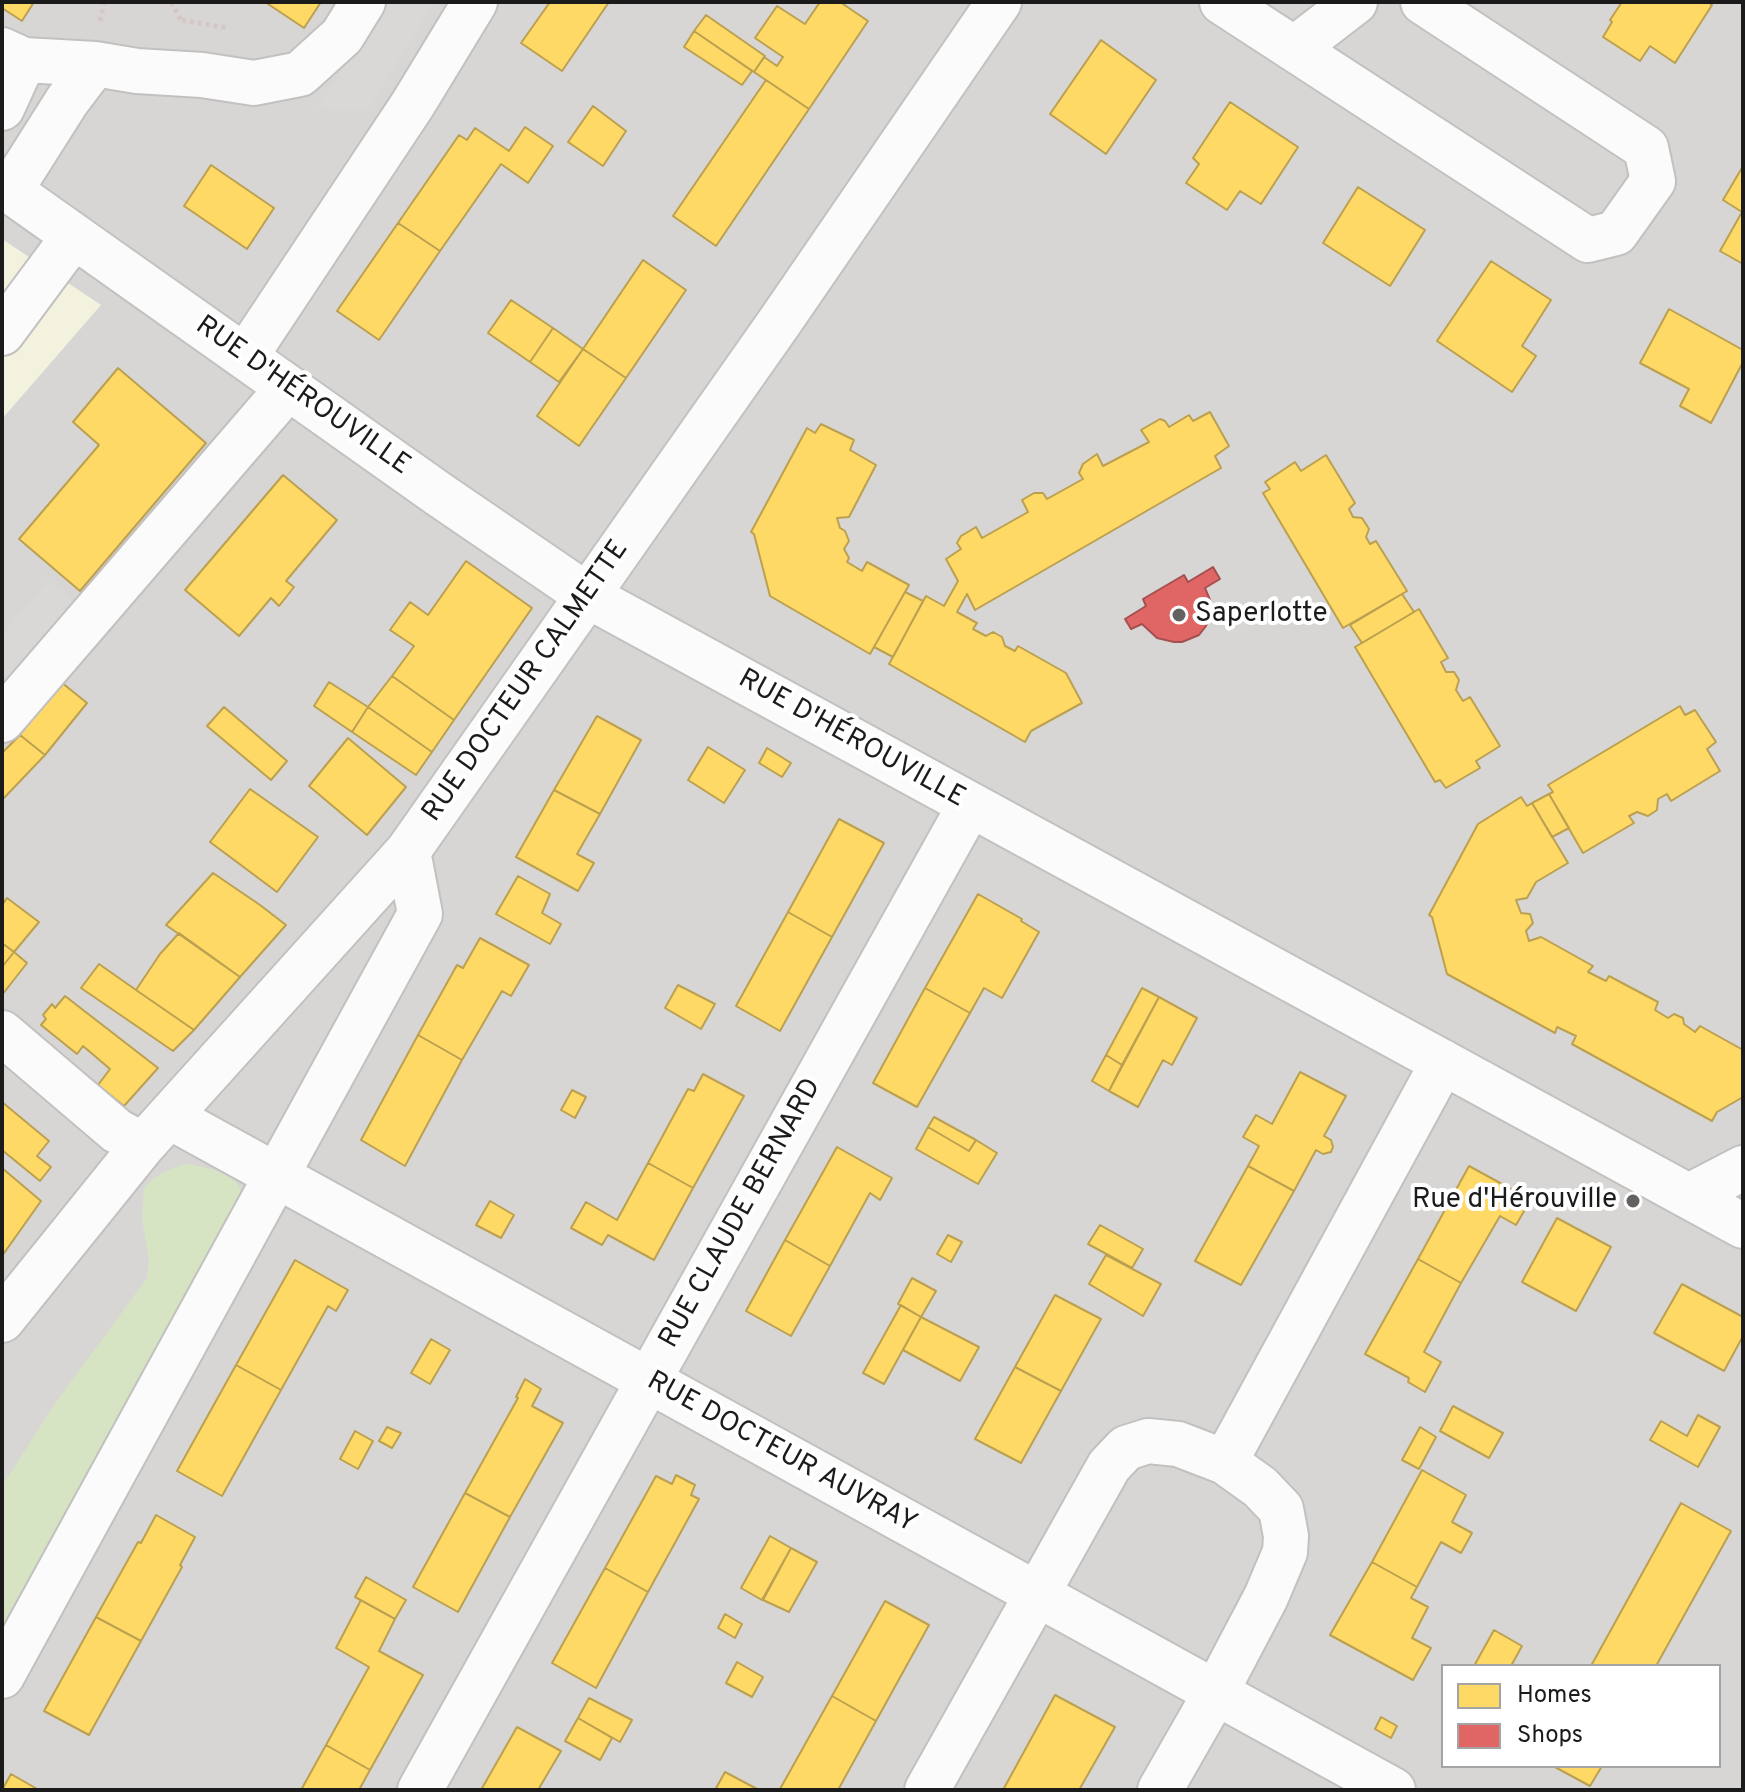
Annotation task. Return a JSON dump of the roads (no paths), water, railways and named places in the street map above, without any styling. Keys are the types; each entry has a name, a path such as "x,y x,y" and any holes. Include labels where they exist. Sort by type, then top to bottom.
{"street":[{"path":"2,108 13,55 254,83 300,74 342,36 363,2"},
{"path":"245,357 413,104 475,2"},
{"name":"RUE DOCTEUR CALMETTE","path":"2,1320 156,1131 408,851 781,320 999,2"},
{"path":"1222,2 1588,240 1616,233 1653,181 1646,148 1423,2"},
{"path":"1294,49 1355,2"},
{"path":"6,188 95,64"},
{"name":"RUE D'HÉROUVILLE","path":"6,188 588,596 1743,1226"},
{"path":"2,333 74,236"},
{"path":"2,720 288,388"},
{"name":"RUE CLAUDE BERNARD","path":"420,1790 970,805"},
{"path":"2,1676 420,914 408,851"},
{"name":"RUE DOCTEUR AUVRAY","path":"2,1033 117,1131 156,1131 277,1176 1393,1790"},
{"path":"1225,1462 1443,1062"},
{"path":"1689,1196 1743,1168"},
{"path":"927,1790 1109,1466 1126,1448 1148,1441 1178,1444 1225,1462 1260,1487 1281,1509 1286,1536 1285,1552 1266,1597 1160,1790"}],"place":[{"name":"Saperlotte","path":"1179,615"},
{"name":"Rue d'Hérouville","path":"1633,1201"}]}
